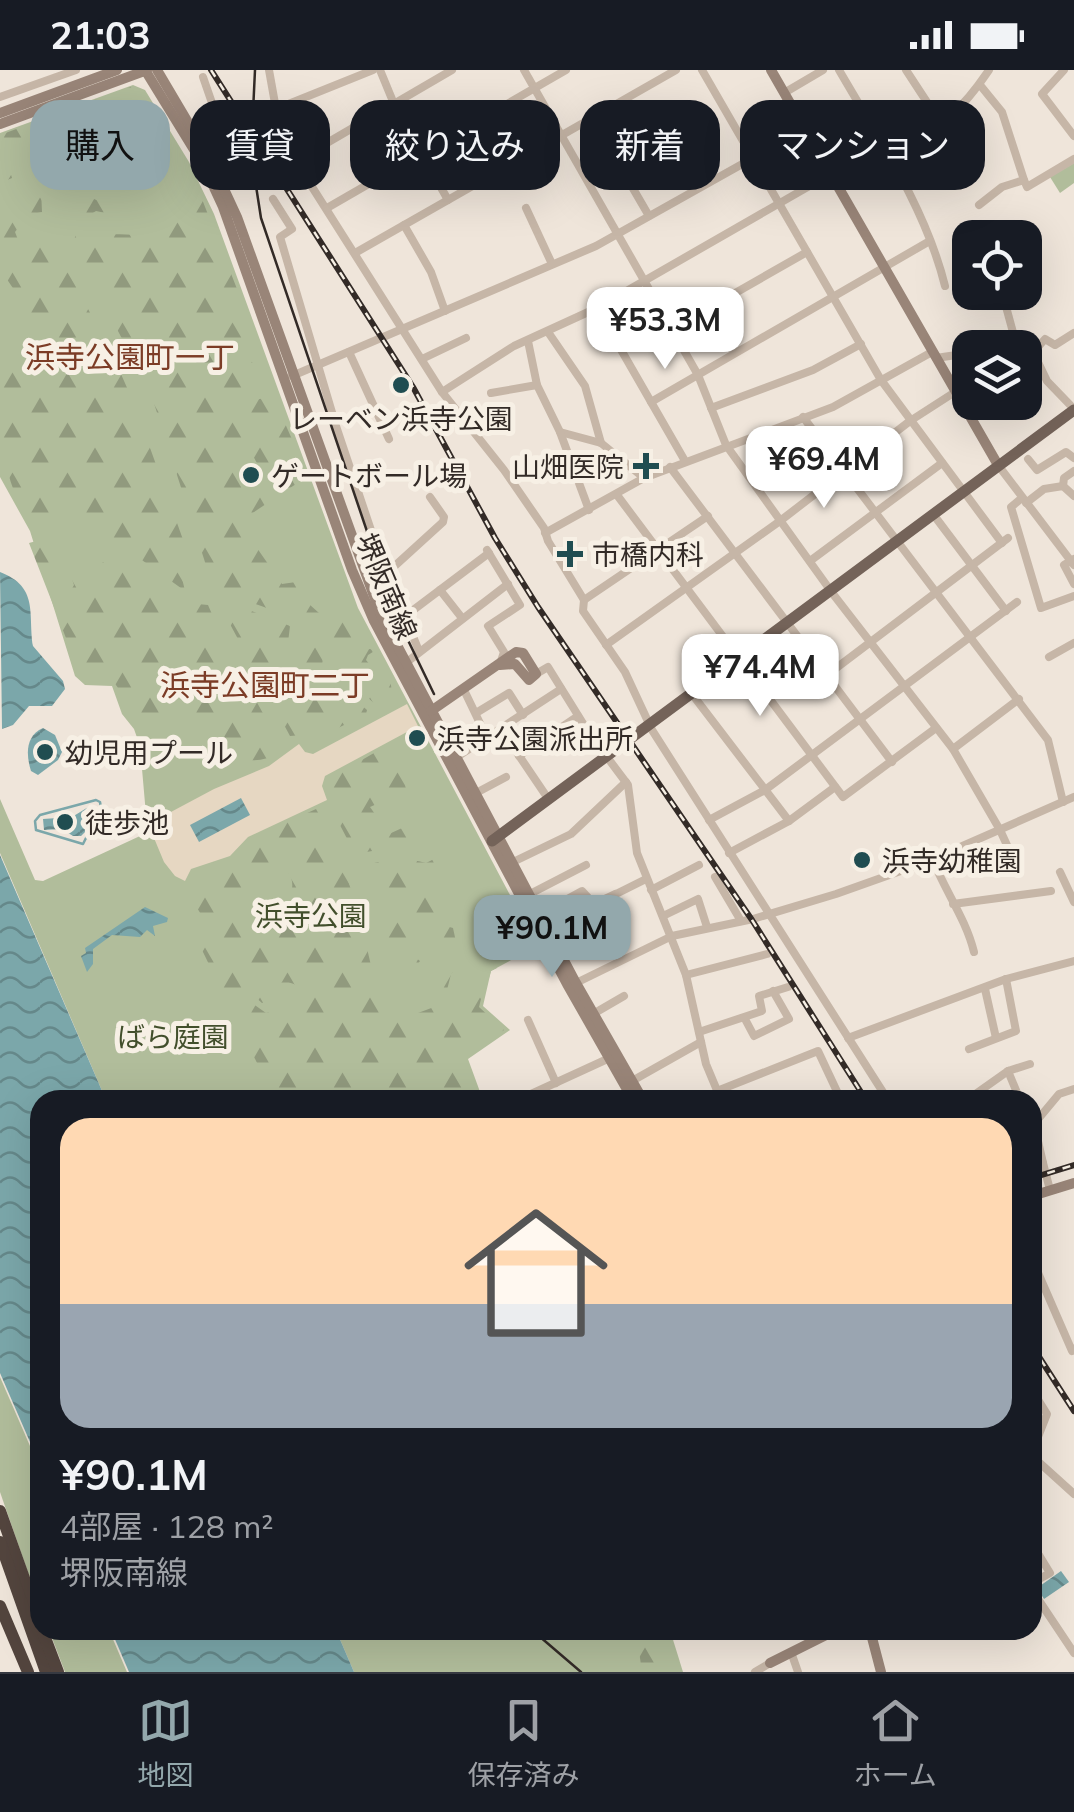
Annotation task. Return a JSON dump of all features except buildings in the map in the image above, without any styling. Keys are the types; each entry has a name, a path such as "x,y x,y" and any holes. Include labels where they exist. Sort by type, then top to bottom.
{"highway":[{"path":"0,1511 30,1597"},
{"path":"0,1540 37,1670"},
{"path":"0,1570 37,1670"},
{"path":"0,1606 37,1670"},
{"path":"46,1640 59,1672"}],"main road":[{"path":"0,113 117,70"},
{"path":"0,124 146,70"},
{"name":"堺阪南線","path":"146,70 224,207 374,600 429,713 457,757 496,839 513,862 526,896 540,914 593,1014 628,1090"},
{"name":"堺阪南線","path":"157,70 190,127"},
{"path":"771,70 788,100"},
{"name":"堺阪南線","path":"224,190 362,594 613,1056 637,1090"},
{"path":"840,190 952,385"},
{"path":"496,839 1074,410"},
{"path":"972,420 998,465"},
{"path":"429,713 513,654 521,652 536,674"},
{"path":"1042,1193 1074,1183"},
{"path":"0,1540 30,1604"},
{"path":"768,1667 816,1640"},
{"path":"873,1640 881,1672"}],"street":[{"path":"32,70 36,84"},
{"path":"0,98 76,70"},
{"path":"269,70 274,100"},
{"path":"299,100 377,70 392,100"},
{"path":"401,100 452,70"},
{"path":"524,70 541,100"},
{"path":"514,100 566,70"},
{"path":"624,100 676,70"},
{"path":"702,70 740,137"},
{"path":"784,93 822,70"},
{"path":"839,70 856,100"},
{"path":"906,70 926,100"},
{"path":"967,100 989,70"},
{"path":"1064,70 1042,94 1074,136"},
{"path":"204,77 212,100"},
{"path":"980,85 1002,112 1032,196"},
{"path":"580,124 560,135 698,375 726,445 830,590 953,749 1018,869"},
{"path":"979,206 1002,187 1026,183 1074,159"},
{"path":"288,377 617,234 740,165"},
{"path":"315,190 442,392 504,470 545,533 584,600 583,611 625,672 650,726 882,1090"},
{"path":"327,208 359,190"},
{"path":"442,190 448,200"},
{"path":"355,253 465,190"},
{"path":"634,190 649,216"},
{"path":"771,190 881,380 1005,541 828,675"},
{"path":"442,392 495,356 597,308 802,190"},
{"path":"907,190 939,263 944,286"},
{"path":"272,199 292,230 280,237 317,367 386,573 419,652"},
{"path":"526,208 552,264"},
{"path":"404,225 431,272 444,310"},
{"path":"651,402 928,242"},
{"path":"672,329 806,252"},
{"path":"597,308 685,460"},
{"path":"548,332 584,386 602,443"},
{"path":"1042,342 1046,339 1055,345 1074,333"},
{"path":"422,359 466,338"},
{"path":"528,341 538,385 588,510"},
{"path":"711,408 813,370 860,344"},
{"path":"348,352 389,439"},
{"path":"545,533 644,478 832,407 934,355 952,354"},
{"path":"1042,373 1074,410"},
{"path":"491,393 538,385"},
{"path":"606,645 736,553 910,421 952,395"},
{"path":"803,417 1048,740 1064,802"},
{"path":"560,432 602,443 644,478"},
{"path":"1028,459 1037,470 1060,453 1074,458"},
{"path":"810,561 942,463"},
{"path":"998,465 1073,562 1064,565 1074,584"},
{"path":"670,467 892,762"},
{"path":"1063,486 1064,478 1074,470"},
{"path":"1063,486 1044,489 1011,507 1042,608 1074,596"},
{"path":"1063,486 1074,496"},
{"path":"617,496 842,797 936,728"},
{"path":"386,573 442,522 444,516 430,497"},
{"path":"933,514 1006,611"},
{"path":"584,600 708,516"},
{"path":"404,617 488,552 520,605 488,626 504,652 500,665"},
{"path":"406,662 508,584"},
{"path":"440,590 462,618"},
{"path":"709,820 765,790 1017,602"},
{"path":"1049,657 1074,643"},
{"path":"536,674 548,668 626,782 636,853 686,975 717,1090"},
{"path":"457,757 561,689"},
{"path":"464,690 487,738"},
{"path":"476,714 509,692 522,715"},
{"path":"692,694 789,821"},
{"path":"953,749 1019,699"},
{"path":"519,756 578,716"},
{"path":"501,729 549,800"},
{"path":"476,793 506,777"},
{"path":"513,862 571,834 626,782"},
{"path":"729,853 789,821 835,788"},
{"path":"576,983 672,936 769,915 932,858 1074,797"},
{"path":"932,858 952,904 968,928 974,952"},
{"path":"526,896 586,865"},
{"path":"651,890 699,865"},
{"path":"1074,869 1058,872 1074,902"},
{"path":"715,877 742,921"},
{"path":"540,914 582,891 594,904 646,879"},
{"path":"952,904 1052,890"},
{"path":"663,916 698,899 707,927"},
{"path":"686,975 767,954"},
{"path":"848,1038 1006,979 1074,961"},
{"path":"969,1048 1016,1031 1006,979"},
{"path":"632,1081 700,1037 762,1011 759,996 788,987"},
{"path":"984,988 996,1038"},
{"path":"745,1019 754,1036 789,1020 773,992"},
{"path":"593,1014 624,996"},
{"path":"528,1020 556,1082"},
{"path":"732,1090 818,1050 836,1090"},
{"path":"539,1090 613,1056"},
{"path":"981,1090 1008,1071 1030,1064"},
{"path":"1008,1071 1016,1090"},
{"path":"1042,1113 1059,1094 1074,1089"},
{"path":"1042,1159 1050,1190"},
{"path":"1042,1281 1073,1350"},
{"path":"1042,1463 1074,1493"},
{"path":"1042,1559 1050,1573 1042,1579"},
{"path":"1042,1602 1074,1654"},
{"path":"791,1652 798,1672"},
{"path":"755,1672 768,1667"}],"green space":[{"name":"浜寺公園","path":"133,85 145,90 151,100 91,100"},
{"path":"133,86 142,92 141,97 128,100 95,100"},
{"name":"浜寺公園","path":"30,122 30,190 170,190 170,131 190,164 190,190 202,190 214,214 358,608 537,946 491,971 483,1006 510,1030 468,1059 479,1090 102,1090 0,853 0,799 35,880 43,881 140,836 147,826 140,746 112,686 85,685 75,676 30,531 0,477 0,133"},
{"path":"30,124 30,150 26,140 3,148 12,178 0,183 0,135"},
{"path":"170,138 178,152 170,155"},
{"path":"1074,163 1074,183 1060,193 1050,177"},
{"path":"37,190 41,190 42,212 28,215 15,232 20,245 27,250 35,248 44,236 53,243 113,356 132,399 129,413 140,420 195,573 182,578 185,591 101,529 34,517 14,492 4,452 0,372 48,340 0,269 0,206 12,214 31,205"},
{"path":"60,190 89,190 88,195 98,201 130,208 124,217 96,211 88,216 83,233 86,237 136,235 190,255 188,248 162,234 158,226 167,220 173,202 187,191 200,194 253,330 241,350 259,375 245,397 249,401 265,398 280,412 308,476 239,522 282,584 296,582 307,591 309,604 319,613 327,613 332,623 357,613 369,635 362,648 376,650 366,660 375,671 390,676 392,694 385,703 375,704 366,696 322,640 302,624 213,587 151,394 77,263 71,247 78,230 76,223 63,218","holes":["252,454 269,485 250,496 233,465"]},
{"path":"40,540 74,544 68,551 61,551 48,566 59,599 68,596 74,585 73,570 89,569 108,560 126,560 187,603 208,605 282,748 280,753 249,760 220,751 195,731 176,705 139,724 114,682 84,678 29,543"},
{"path":"223,600 290,626 287,651 296,654 316,647 323,657 321,675 367,710 366,714 322,736 317,747 302,735 290,736 231,626"},
{"path":"386,746 403,761 406,791 370,807 389,834 413,823 418,843 355,854 328,802 324,782"},
{"path":"316,809 347,877 378,997 398,1005 410,1016 434,1007 441,999 436,972 447,962 450,949 437,943 436,937 446,926 453,928 461,965 451,974 446,994 468,998 472,973 494,962 497,968 489,978 487,975 479,1007 504,1030 463,1058 474,1090 270,1090 184,913 194,909 217,949 243,971 248,981 246,999 266,1013 275,1011 281,1016 285,1005 305,1000 302,989 287,983 271,984 270,1000 262,1003 253,995 255,986 244,969 220,947 189,894 206,867 245,847 250,839","holes":["276,863 289,874 292,887 286,919 278,923 262,905 250,912 258,871"]},
{"path":"438,857 447,859 447,865 419,869 414,875 419,881 438,884 446,901 438,912 406,921 410,930 407,951 420,961 414,969 404,959 387,960 376,927 397,921 401,915 371,895 362,868 393,859 426,863"},
{"path":"0,1377 30,1446 30,1578 0,1492"},
{"path":"53,1640 113,1640 127,1672 65,1672"},
{"path":"340,1640 673,1640 683,1672 354,1672"},
{"path":"637,1640 670,1640 681,1672 642,1672"}],"shaded area":[{"path":"407,704 418,726 325,776 322,786 327,800 248,837 230,856 191,869 185,881 175,876 164,862 154,838 154,821 269,766 299,744 305,752 313,754"}],"water":[{"path":"0,572 21,585 26,593 33,646 63,681 65,689 52,706 29,706 13,725 2,729"},
{"name":"幼児用プール","path":"43,728 55,735 62,752 58,760 38,775 31,771 28,746"},
{"path":"241,798 250,815 199,842 190,825"},
{"name":"徒歩池","path":"90,806 96,815 88,820 81,836 62,829 44,830 43,819 72,817"},
{"path":"0,855 102,1090 30,1090 30,1442 0,1373"},
{"path":"145,907 168,918 167,922 153,926 155,936 147,930 140,937 112,935 93,949 93,964 87,972 81,956 86,953 85,948"},
{"path":"1061,1571 1069,1582 1044,1599 1042,1584"},
{"path":"115,1640 340,1640 354,1672 129,1672"}],"waterway":[{"path":"96,800 101,808 83,844 36,830 35,821 40,815 96,800"}],"tram line":[{"path":"255,70 251,154 261,218 375,555 405,634 434,694"},
{"path":"544,1640 581,1672"}],"railway":[{"path":"211,70 413,387 495,538 538,607 752,920 860,1090"},
{"path":"1042,1175 1074,1165"},
{"path":"1042,1361 1074,1411"}],"place":[{"name":"レーベン浜寺公園","path":"401,385"},
{"name":"山畑医院","path":"646,466"},
{"name":"ゲートボール場","path":"251,475"},
{"name":"市橋内科","path":"570,554"},
{"name":"浜寺公園派出所","path":"417,738"},
{"name":"幼児用プール","path":"45,752"},
{"name":"徒歩池","path":"65,822"},
{"name":"浜寺幼稚園","path":"862,860"}],"district":[{"name":"浜寺公園町一丁","path":"130,357"},
{"name":"浜寺公園町二丁","path":"265,685"}],"park label":[{"name":"ばら庭園","path":"173,1036"}]}
